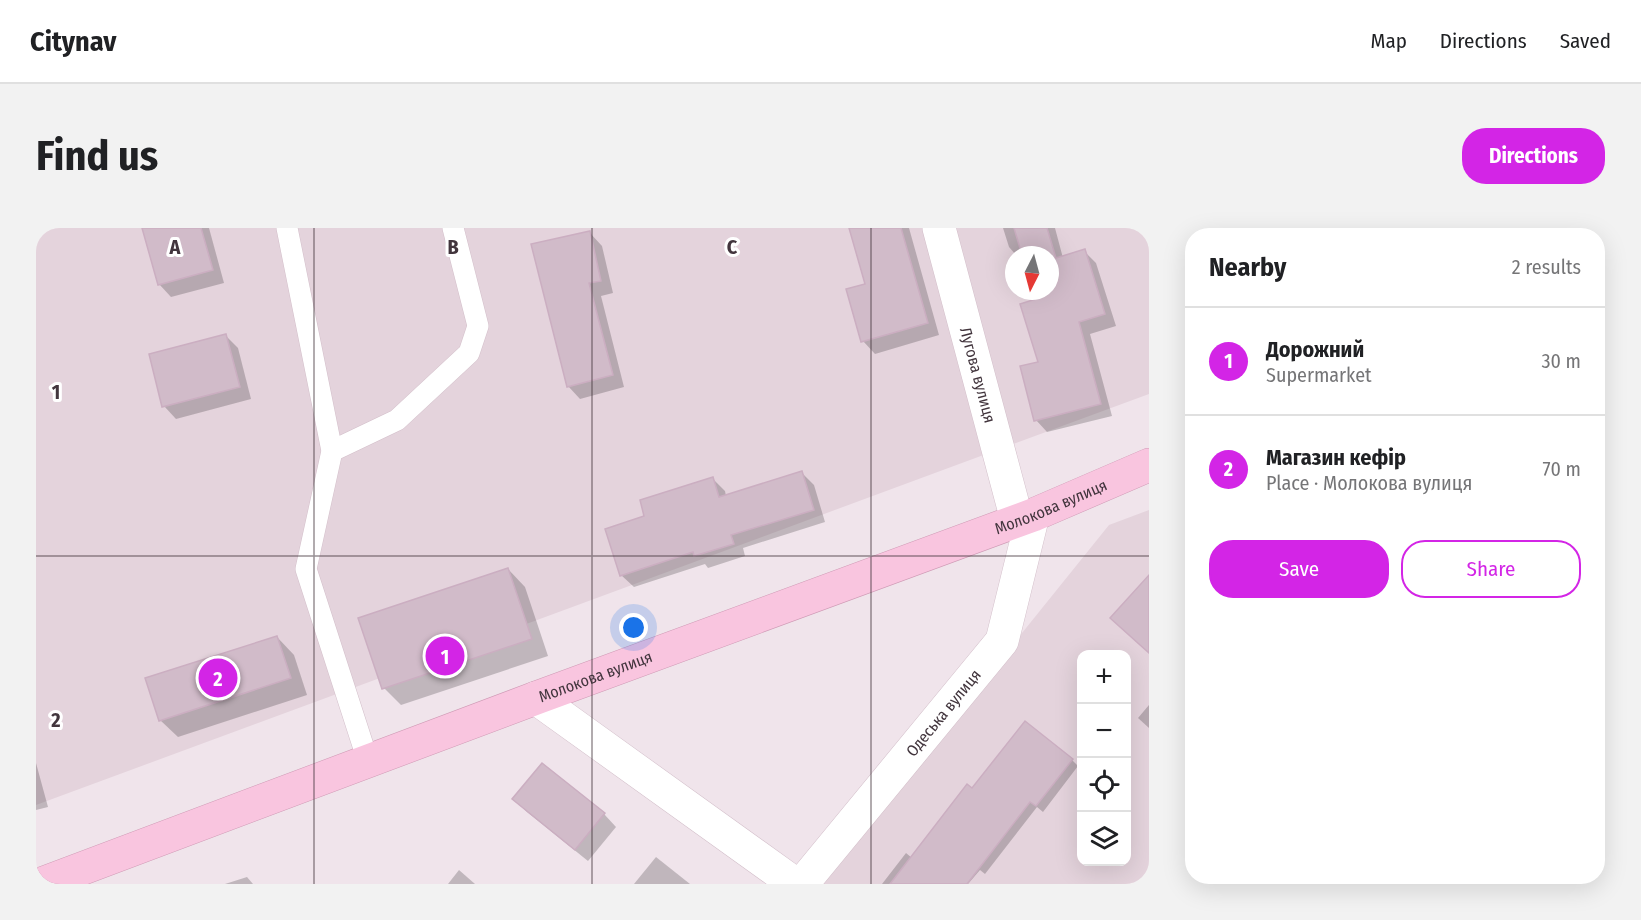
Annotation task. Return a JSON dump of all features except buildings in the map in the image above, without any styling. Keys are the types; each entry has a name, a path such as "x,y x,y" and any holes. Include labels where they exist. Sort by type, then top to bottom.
{"street":[{"name":"Лугова вулиця","path":"939,228 1025,518"},
{"name":"Молокова вулиця","path":"41,884 1025,518 1149,465"},
{"name":"Одеська вулиця","path":"802,884 1002,641 1025,518"},
{"path":"536,698 795,884"}],"lane":[{"path":"287,228 333,451 306,569 369,761"},
{"path":"333,451 397,420 469,353 478,326 453,228"}],"shaded area":[{"path":"36,228 1149,228 1149,394 36,805"},
{"path":"1149,510 1149,884 820,884 1109,525"}],"place":[{"name":"Дорожний","path":"445,656"},
{"name":"Магазин кефір","path":"218,678"}]}
